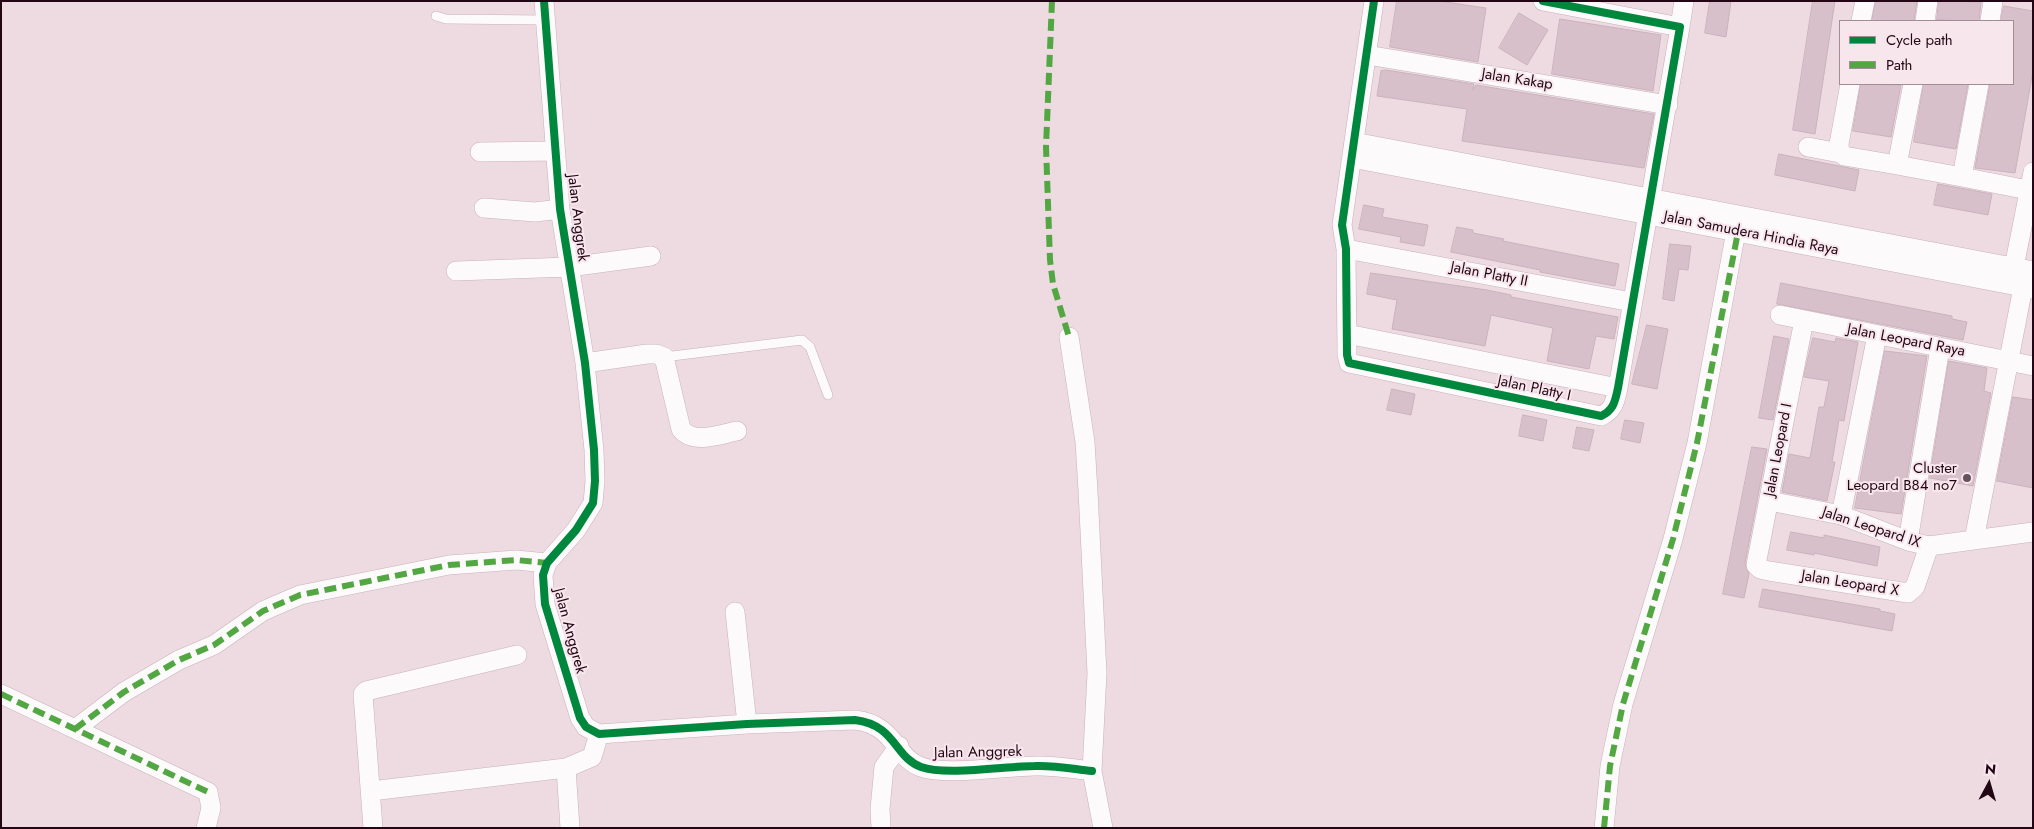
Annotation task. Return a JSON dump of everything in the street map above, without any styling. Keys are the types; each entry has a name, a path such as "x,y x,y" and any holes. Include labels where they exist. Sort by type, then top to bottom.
{"street":[{"name":"Jalan Anggrek","path":"544,1 560,209 585,363 594,450 595,492 592,503 576,530 547,563 543,575 545,604 580,718 586,727 599,734 747,724 855,720 868,722 887,734 910,759 921,767 950,770 1055,766 1092,771"},
{"name":"Jalan Platty I","path":"1374,1 1342,225 1346,248 1349,363 1601,416 1609,412 1614,403 1618,388 1648,205 1668,105 1684,1"},
{"path":"1543,1 1680,27"},
{"path":"1861,20 1865,1"},
{"path":"1924,20 1928,1"},
{"path":"1990,20 1994,1"},
{"name":"Jalan Kakap","path":"1367,55 1668,105"},
{"path":"1840,153 1839,144 1850,85"},
{"path":"1897,165 1913,85"},
{"path":"1962,177 1979,85"},
{"path":"1808,147 1840,153 1844,156 2031,191"},
{"path":"480,152 555,150"},
{"name":"Jalan Samudera Hindia Raya","path":"1353,150 1738,223 2033,270"},
{"path":"2014,267 2031,191 2033,172"},
{"path":"484,208 535,212 560,209"},
{"path":"1604,828 1610,766 1623,704 1673,539 1697,443 1738,223"},
{"name":"Jalan Samudera Hindia Raya","path":"1767,228 2028,288"},
{"name":"Jalan Platty II","path":"1346,248 1632,302"},
{"path":"456,272 569,267 651,256"},
{"path":"1974,540 2010,361 2028,288"},
{"name":"Jalan Leopard Raya","path":"1780,315 2033,366"},
{"name":"Jalan Leopard I","path":"1769,571 1760,569 1756,565 1804,320"},
{"path":"1347,334 1618,388"},
{"path":"1841,515 1877,335"},
{"path":"1069,337 1084,442 1088,491 1097,673 1092,771 1103,828"},
{"path":"1908,542 1940,348"},
{"path":"585,363 647,354 656,354 664,357 681,429 685,434 698,438 737,431"},
{"name":"Jalan Leopard IX","path":"1769,501 1841,515 1908,542 1929,546 1974,540 2032,528"},
{"name":"Jalan Leopard X","path":"1769,571 1908,593 1915,588 1929,546"},
{"path":"76,729 124,692 178,660 214,645 263,611 300,595 449,565 516,560 547,563"},
{"path":"735,612 747,724"},
{"path":"373,828 372,791 363,698 366,690 517,655"},
{"path":"1,694 208,792 211,808 206,828"},
{"path":"372,791 566,768 592,757 599,734"},
{"path":"882,828 880,809 884,767 898,746"},
{"path":"566,768 570,828"}],"lane":[{"path":"436,16 446,19 544,20"},
{"path":"664,357 802,340 810,347 828,395"}],"building":[{"path":"1397,1 1439,1 1486,8 1478,62 1390,47"},
{"path":"1710,1 1731,1 1726,37 1705,33"},
{"path":"1813,1 1835,1 1815,134 1793,130"},
{"path":"1876,1 1917,1 1914,20 1872,20"},
{"path":"1939,1 1981,2 1979,20 1937,20"},
{"path":"2004,6 2033,11 2033,71 2015,173 1975,168 1990,85 2014,85 2014,20 2001,20"},
{"path":"1519,13 1548,30 1527,65 1499,48"},
{"path":"1560,19 1661,35 1653,91 1552,74"},
{"path":"1386,70 1474,84 1473,90 1476,85 1654,114 1644,168 1462,141 1467,109 1377,96 1381,71"},
{"path":"1861,85 1901,85 1891,137 1853,131"},
{"path":"1924,85 1968,85 1956,149 1914,142"},
{"path":"1779,154 1859,170 1855,191 1775,175"},
{"path":"1938,184 1992,194 1988,215 1934,205"},
{"path":"1364,205 1384,209 1382,217 1428,225 1424,246 1400,242 1401,237 1359,229"},
{"path":"1457,227 1473,230 1473,233 1504,239 1503,241 1619,264 1615,286 1540,272 1540,270 1451,252"},
{"path":"1670,244 1691,246 1688,270 1679,269 1674,301 1663,299"},
{"path":"1371,273 1487,290 1511,295 1511,297 1618,317 1614,339 1596,336 1589,369 1547,361 1553,328 1491,315 1485,346 1392,329 1397,300 1367,294"},
{"path":"1781,283 1952,316 1952,319 1967,322 1963,340 1777,304"},
{"path":"1647,325 1668,329 1657,389 1632,384"},
{"path":"1774,336 1789,339 1773,420 1759,418"},
{"path":"1813,338 1835,342 1836,338 1858,342 1844,421 1839,420 1832,462 1835,462 1827,501 1782,492 1789,454 1810,458 1819,407 1824,407 1829,381 1804,377"},
{"path":"1885,351 1927,356 1901,514 1855,508"},
{"path":"1949,361 1987,368 1984,391 1991,393 1973,486 1930,478"},
{"path":"1392,389 1415,394 1411,415 1387,410"},
{"path":"2013,397 2033,400 2033,488 1997,481"},
{"path":"1523,415 1547,420 1543,441 1519,436"},
{"path":"1625,420 1644,423 1640,443 1621,439"},
{"path":"1577,427 1594,430 1589,451 1573,448"},
{"path":"1752,447 1767,449 1745,563 1749,574 1744,598 1723,594"},
{"path":"1791,532 1824,538 1824,535 1880,547 1877,566 1814,553 1814,555 1787,550"},
{"path":"1763,589 1880,609 1880,611 1895,614 1892,631 1759,607"}],"marked path":[{"path":"1052,1 1046,147 1050,260 1053,284 1069,337"},
{"path":"1604,828 1610,766 1623,704 1673,539 1697,443 1738,232"},
{"path":"75,729 124,692 179,660 214,645 263,611 300,595 449,565 516,560 547,563"},
{"path":"1,694 208,792"}],"cycle path":[{"path":"544,1 560,209 585,363 594,450 595,481 593,503 576,530 547,563 543,575 545,604 580,718 586,727 599,734 747,724 855,720 879,728 887,734 912,762 932,770 961,771 1042,766 1092,771"},
{"path":"1374,1 1342,225 1346,249 1347,355 1349,363 1601,416 1611,408 1618,388 1680,27 1543,1"}],"place":[{"name":"Cluster Leopard B84 no7","path":"1967,478"}]}
